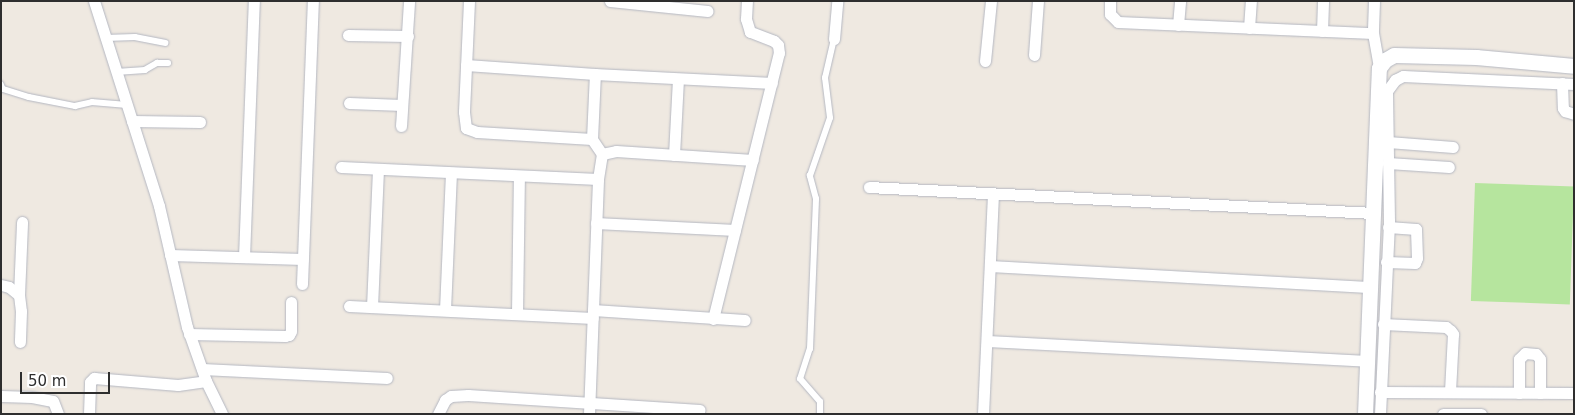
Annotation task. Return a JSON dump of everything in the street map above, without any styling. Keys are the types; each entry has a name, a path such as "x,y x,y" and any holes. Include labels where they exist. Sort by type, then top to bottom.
{"street":[{"path":"94,1 159,206 189,334 206,382 222,414"},
{"path":"244,257 254,1"},
{"path":"302,284 313,1"},
{"path":"401,126 409,1"},
{"path":"469,1 464,120 466,128 471,131 592,139"},
{"path":"610,1 707,11"},
{"path":"713,319 754,160 779,53 778,46 774,41 750,32 746,19 747,1"},
{"path":"834,39 837,1"},
{"path":"985,61 991,1"},
{"path":"1034,55 1038,1"},
{"path":"1110,1 1110,14 1118,22 1373,33"},
{"path":"1178,24 1180,1"},
{"path":"1249,28 1251,1"},
{"path":"1322,31 1323,1"},
{"path":"1365,414 1379,68 1373,33 1374,1"},
{"path":"348,35 408,36"},
{"path":"1379,68 1384,60 1394,55 1476,57 1574,66"},
{"path":"466,65 678,79 772,83"},
{"path":"590,408 598,179 602,154 592,139 595,74"},
{"path":"1380,414 1388,227 1387,91 1395,80 1403,76 1568,83 1563,108 1565,111 1574,114"},
{"path":"674,155 678,79"},
{"path":"349,103 402,106"},
{"path":"132,121 200,122"},
{"path":"1388,142 1453,147"},
{"path":"602,154 616,151 754,160"},
{"path":"1388,163 1449,168"},
{"path":"341,167 598,179"},
{"path":"372,307 378,169"},
{"path":"445,310 451,172"},
{"path":"517,314 519,176"},
{"path":"869,187 994,195 1373,213"},
{"path":"983,414 994,195"},
{"path":"20,342 21,311 19,295 22,222"},
{"path":"596,223 735,230"},
{"path":"1386,262 1415,263 1417,258 1418,233 1416,230 1388,227"},
{"path":"170,254 303,259"},
{"path":"991,266 1371,287"},
{"path":"1,285 9,287 19,295"},
{"path":"189,334 289,335 291,302"},
{"path":"349,306 517,314 593,314 746,320"},
{"path":"1383,324 1446,327 1451,330 1453,334 1450,392"},
{"path":"988,341 1366,361"},
{"path":"1518,393 1519,359 1525,353 1536,354 1540,359 1540,393"},
{"path":"202,370 387,378"},
{"path":"89,414 90,382 94,378 178,384 206,382"},
{"path":"1380,392 1574,393"},
{"path":"1,396 32,397 53,401 58,414"},
{"path":"438,414 445,400 451,396 590,408 700,410"},
{"path":"1444,414 1481,414"}],"lane":[{"path":"105,38 136,37 165,43"},
{"path":"820,414 820,402 800,379 810,349 816,199 810,176 830,118 825,78 834,39"},
{"path":"116,72 145,70 157,63 168,63"},
{"path":"1,84 2,88 30,97 75,106 92,102 127,105"}],"green space":[{"path":"1475,183 1574,186 1570,304 1471,301"}]}
